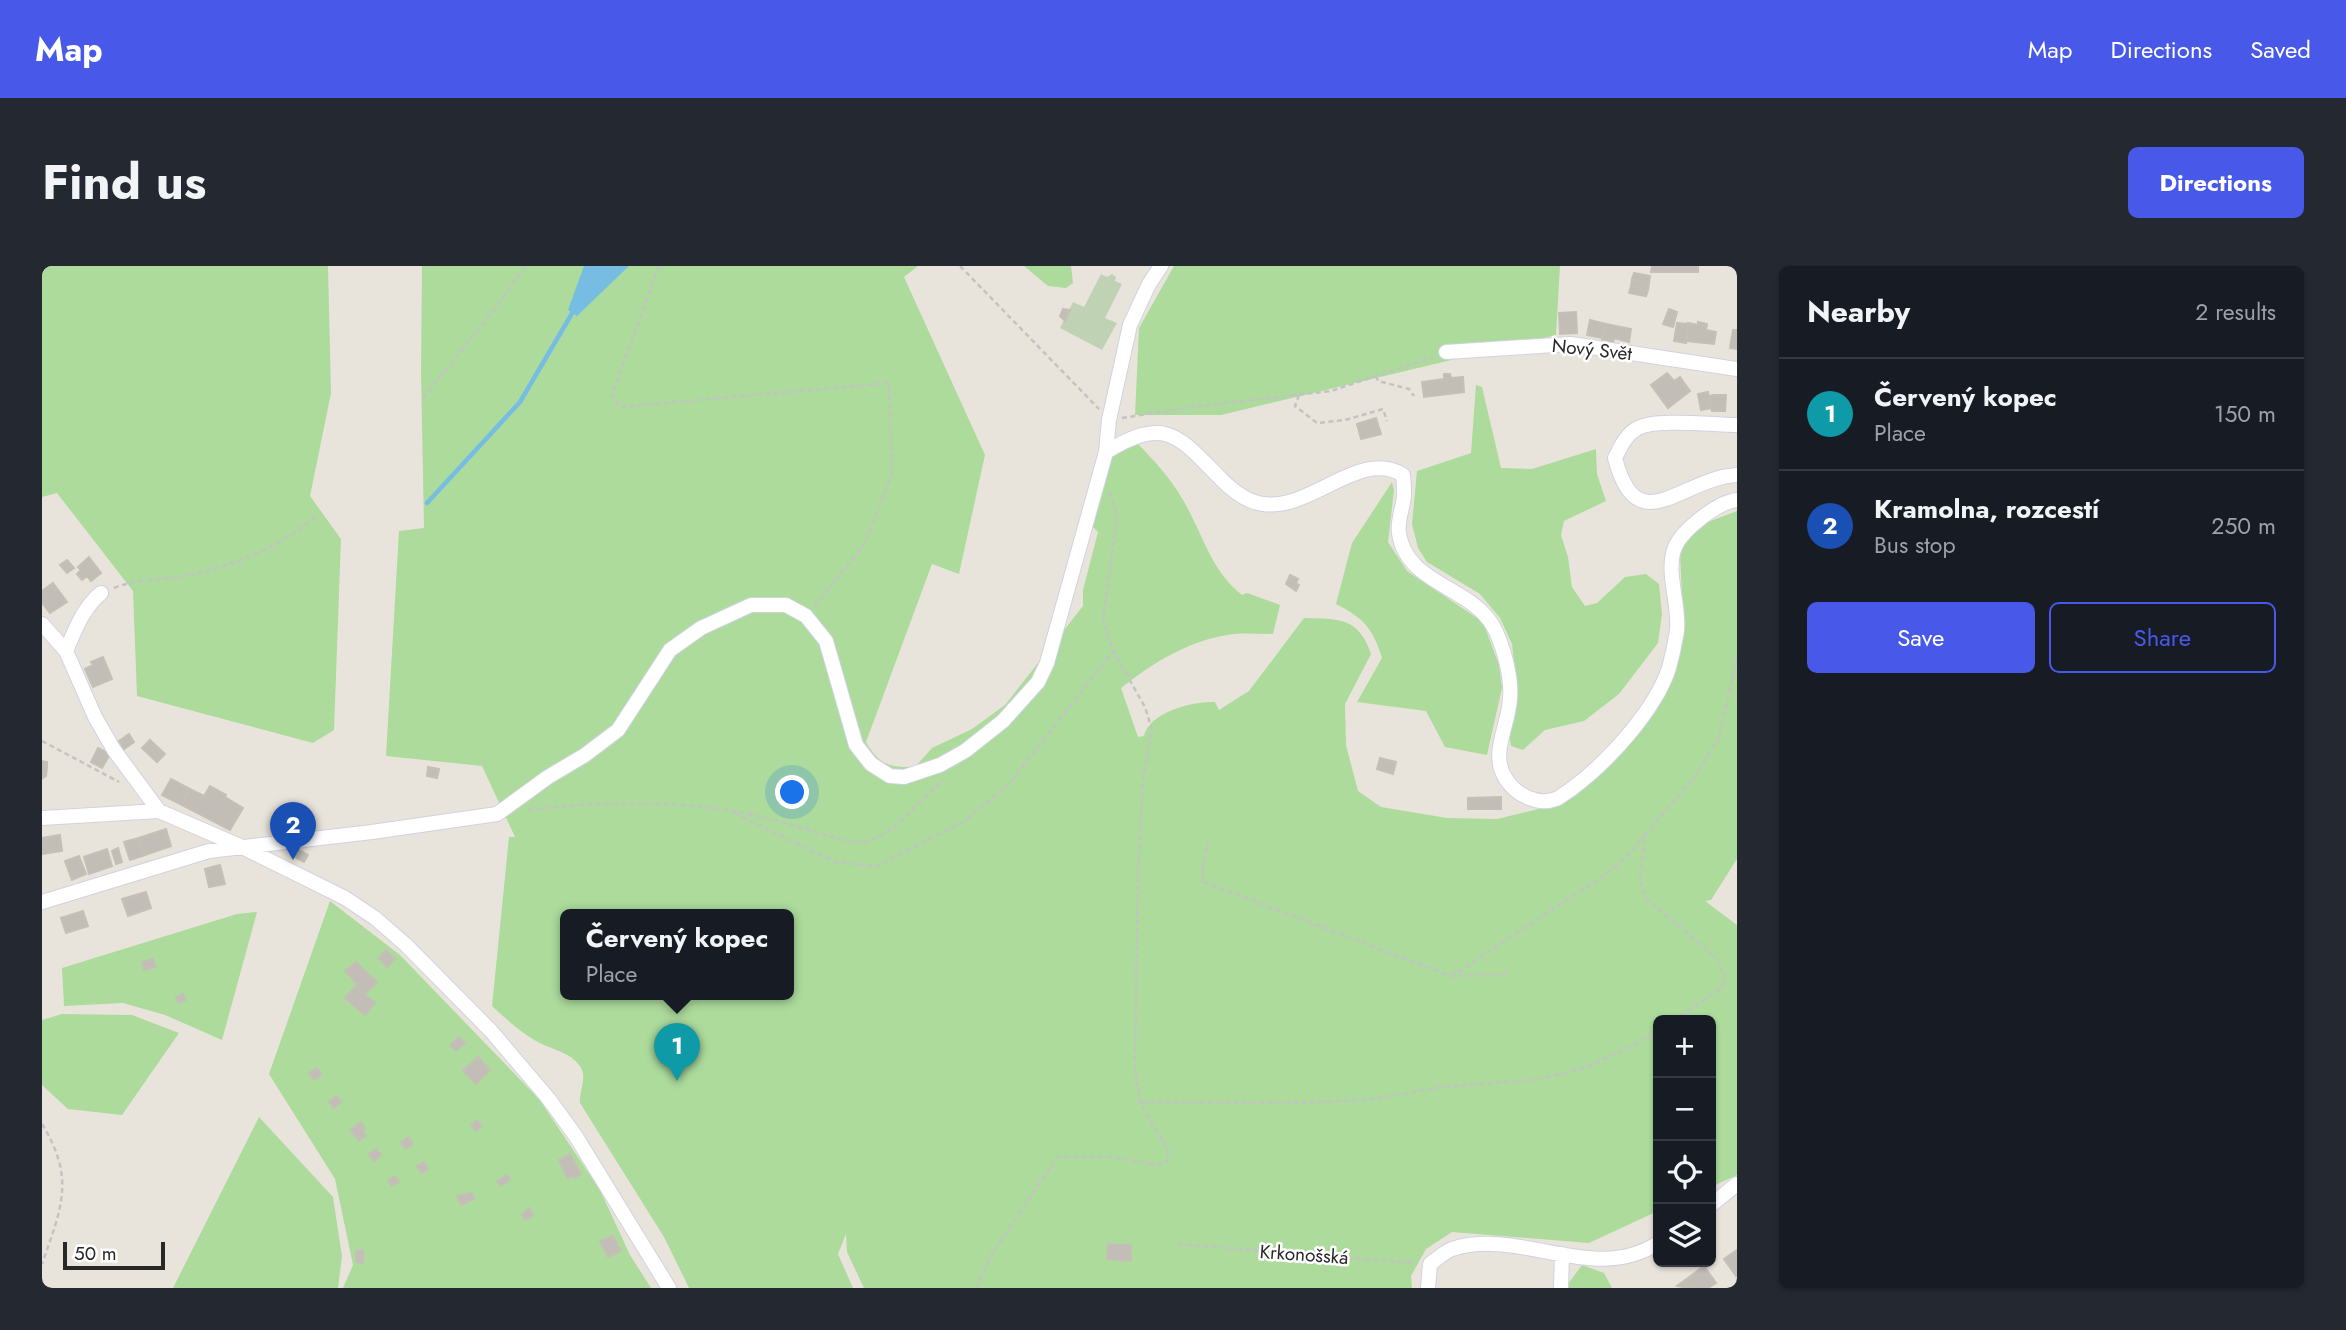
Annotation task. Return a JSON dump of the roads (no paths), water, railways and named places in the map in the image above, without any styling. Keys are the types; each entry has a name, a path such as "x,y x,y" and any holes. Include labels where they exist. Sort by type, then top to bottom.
{"street":[{"path":"42,902 209,851 496,814 618,730 670,650 701,628 751,606 786,605 806,616 826,641 856,745 871,764 890,776 904,778 940,765 965,751 1003,721 1038,682 1047,663 1106,453 1109,420 1130,325 1149,284 1161,266"},
{"name":"Nový Svět","path":"1446,352 1571,344 1737,369"},
{"path":"1737,425 1659,424 1637,428 1622,442 1615,458 1620,477 1630,495 1646,504 1670,499 1714,478 1737,475"},
{"path":"1106,453 1127,440 1148,433 1170,434 1192,450 1231,489 1261,504 1278,505 1296,501 1354,474 1378,468 1394,469 1403,475 1404,497 1398,530 1402,549 1422,573 1477,606 1502,642 1511,697 1497,763 1507,782 1525,796 1538,801 1556,799 1584,779 1622,743 1646,711 1668,670 1677,630 1672,564 1675,548 1682,537 1703,517 1737,500"},
{"path":"66,651 79,622 93,600 101,593"},
{"path":"42,624 66,651 95,718 114,750 159,810"},
{"path":"42,818 159,810 345,898 375,918 406,945 491,1031 548,1098 575,1135 669,1288"},
{"path":"1712,1204 1737,1184"},
{"path":"1428,1288 1430,1264 1450,1250 1474,1244 1507,1245 1612,1260 1653,1246"},
{"path":"1561,1288 1562,1254"}],"water":[{"path":"584,266 629,266 577,316 568,310"}],"waterway":[{"path":"427,503 520,402 574,310"}],"place":[{"name":"Kramolna, rozcestí","path":"293,860"},
{"name":"Červený kopec","path":"677,1081"}]}
